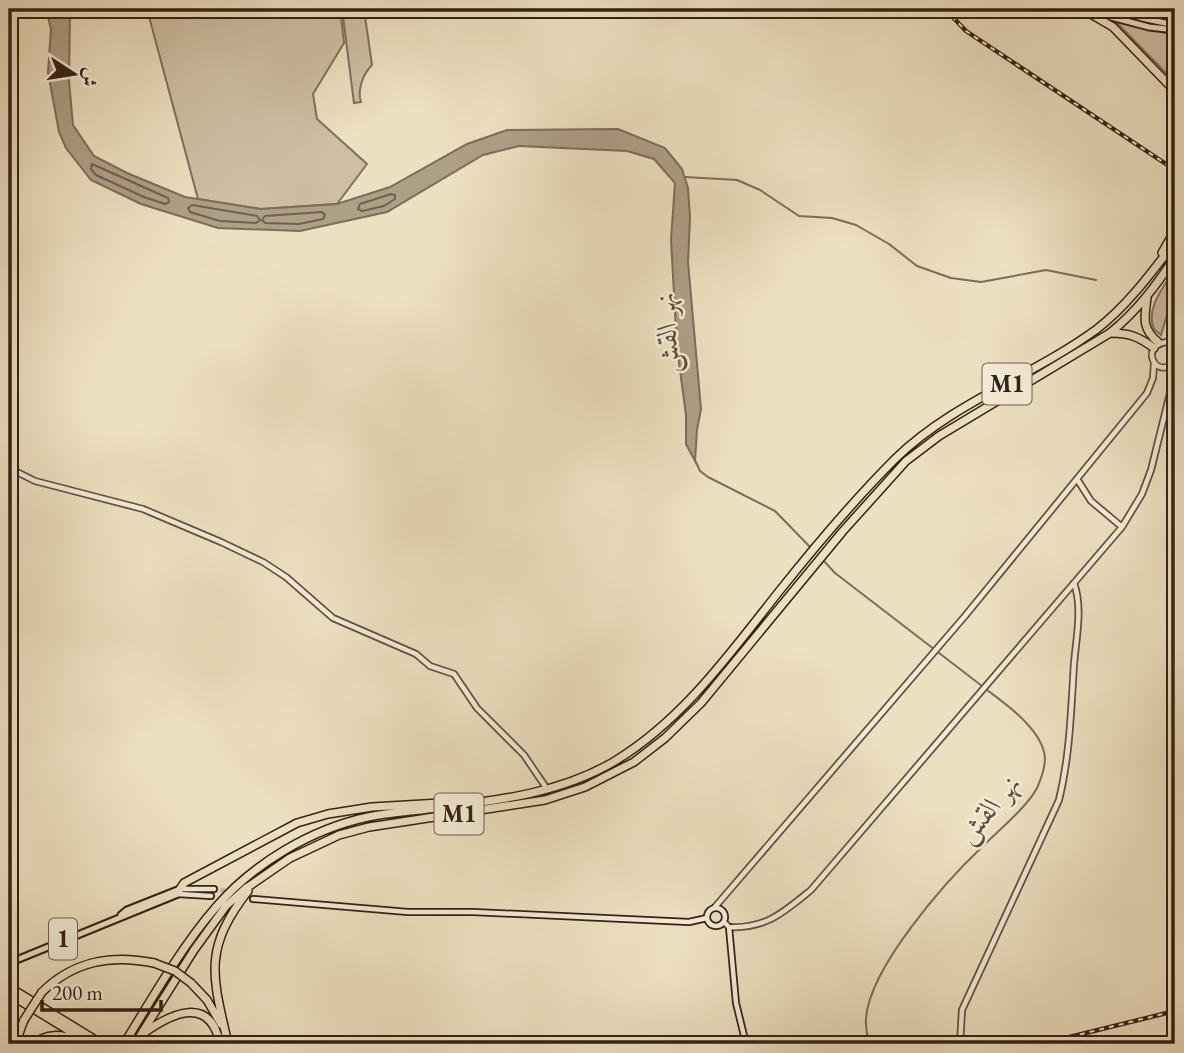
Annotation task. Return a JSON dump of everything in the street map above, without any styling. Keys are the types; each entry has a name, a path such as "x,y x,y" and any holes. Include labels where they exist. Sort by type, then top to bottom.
{"highway":[{"path":"1082,9 1113,27 1175,91"},
{"path":"1156,267 1175,230"},
{"name":"M1","path":"124,1044 189,943 217,905 243,880 293,846 333,828 367,817 493,801 548,789 579,779 641,745 678,713 748,634 780,590 836,523 897,457 945,420 1062,352 1099,327 1148,278 1175,242"},
{"name":"M1","path":"138,1040 209,928 226,906 290,858 339,835 369,827 545,800 585,787 621,768 665,738 701,703 843,531 906,461 939,436 1110,333 1147,298 1175,257"},
{"path":"1147,298 1145,324 1156,346"},
{"path":"1110,333 1128,333 1156,346"},
{"path":"179,892 184,883 297,822 372,807 493,801"},
{"path":"228,1044 215,983 217,949 223,927 255,883"},
{"path":"15,1044 24,1020 42,992 62,975 92,962 121,959 154,963 175,971 191,984 215,1012 228,1044"},
{"path":"9,987 102,1044"},
{"path":"9,995 89,1044"},
{"path":"138,1040 171,1015 193,1012 210,1022 220,1044"},
{"path":"33,1044 52,1035 64,1035 89,1044"}],"main road":[{"path":"1082,9 1149,27 1175,30"},
{"path":"1110,9 1175,24"},
{"name":"1","path":"9,963 119,917 127,910 179,892"}],"street":[{"path":"724,922 716,926 710,924 708,912 941,643 1147,393 1153,378 1152,356 1156,346 1167,342 1175,348"},
{"path":"729,927 748,928 762,924 784,912 811,890 1122,527 1142,494 1151,470 1172,381 1173,364 1160,367 1154,363"},
{"path":"9,468 35,481 144,509 221,542 263,562 286,577 333,618 416,654 430,666 454,674 477,708 524,755 548,789"},
{"path":"1077,479 1091,502 1122,527"},
{"path":"960,1044 962,1010 1061,789 1066,768 1079,601 1074,583"},
{"path":"179,892 214,889"},
{"path":"179,892 211,896"},
{"path":"253,897 408,912 474,912 689,922 707,918"},
{"path":"715,907 725,913 724,922"},
{"path":"724,922 729,927 736,1003 747,1044"}],"shaded area":[{"path":"147,9 340,9 344,43 313,94 317,119 367,164 337,204 261,209 198,199"},
{"path":"342,9 364,9 372,65 362,82 361,102 354,103"},
{"path":"1114,20 1175,35 1175,82"},
{"path":"1175,269 1175,288 1161,335 1154,329 1152,313 1157,298"}],"water":[{"path":"46,9 70,9 69,81 73,125 94,156 185,197 261,209 337,204 390,187 467,144 507,130 618,129 665,148 682,169 688,188 688,262 701,409 695,461 686,444 686,415 677,348 671,240 675,183 654,159 627,151 519,146 483,155 387,212 300,231 218,228 141,204 91,180 66,148 59,132 48,72 51,29"}],"waterway":[{"path":"685,177 737,180 760,190 799,216 832,218 856,225 889,244 917,266 951,278 981,282 1046,270 1096,280"},
{"name":"نهر القش","path":"695,460 700,471 708,477 775,511 811,548"},
{"name":"نهر القش","path":"822,559 835,573 982,686"},
{"name":"نهر القش","path":"868,1044 866,1021 871,997 895,950 949,881 1027,803 1040,780 1045,761 1041,743 1020,717 987,690"}],"tunnel":[{"path":"214,889 229,891"}],"railway":[{"path":"945,9 966,31 1175,170"},
{"path":"1041,1044 1175,1011"},
{"path":"1147,1044 1175,1040"}]}
